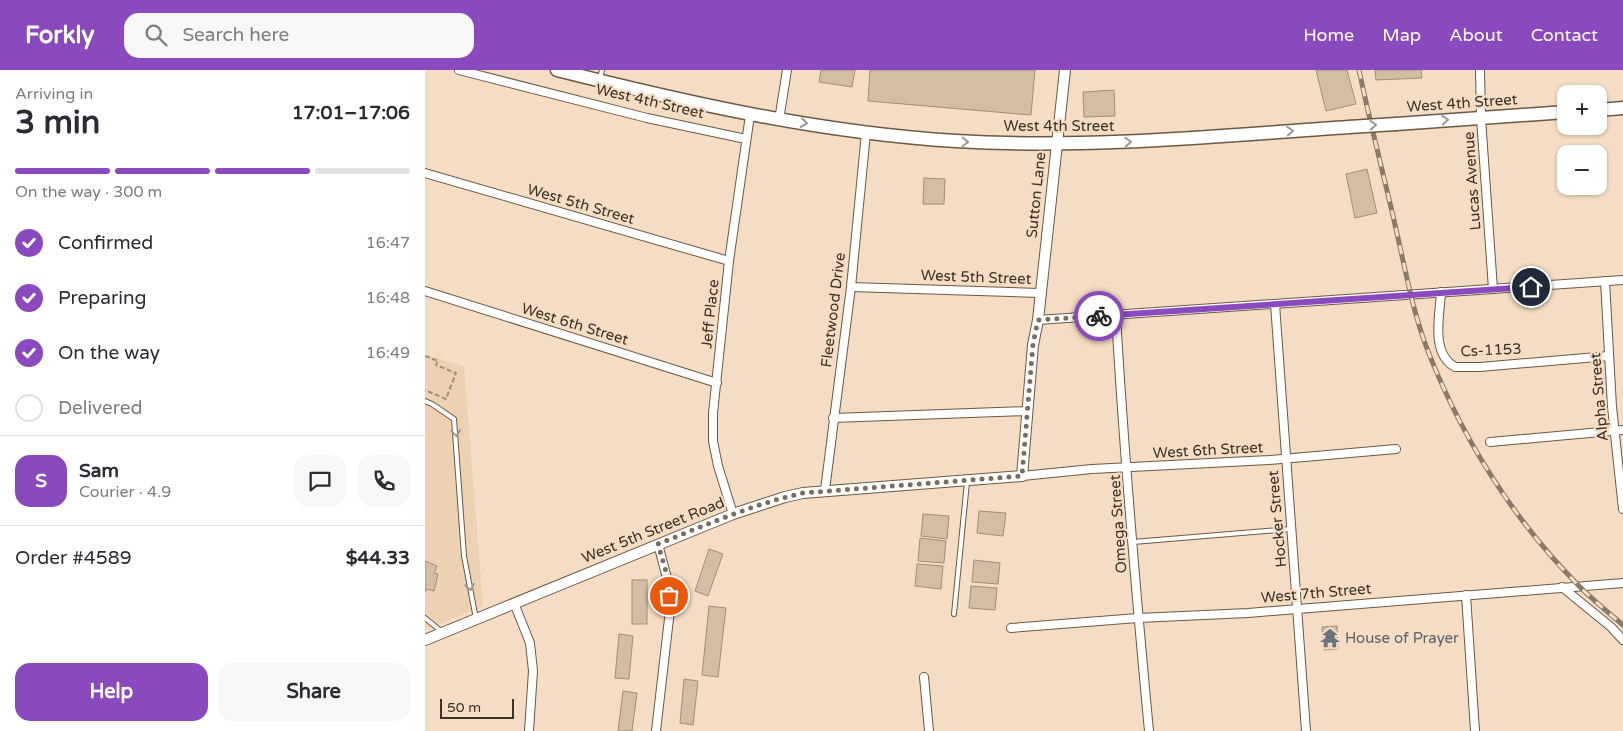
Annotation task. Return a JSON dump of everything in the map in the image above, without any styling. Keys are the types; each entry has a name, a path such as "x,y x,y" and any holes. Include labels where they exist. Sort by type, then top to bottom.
{"main road":[{"name":"West 4th Street","path":"557,70 601,75 636,90 750,115 866,132 955,141 1057,144 1181,139 1557,113"},
{"path":"1607,109 1623,108"}],"street":[{"name":"West 4th Street","path":"459,70 647,118 746,139"},
{"path":"779,120 787,70"},
{"name":"Sutton Lane","path":"1038,320 1065,70"},
{"name":"Lucas Avenue","path":"1480,70 1481,118 1493,289"},
{"name":"Jeff Place","path":"733,514 718,466 713,441 713,413 729,261 750,115"},
{"name":"Fleetwood Drive","path":"825,490 851,287 866,132"},
{"name":"West 5th Street","path":"425,173 729,261"},
{"path":"1022,476 1033,344 1038,320 1623,280"},
{"name":"Alpha Street","path":"1605,281 1609,356 1619,431 1623,510"},
{"name":"West 5th Street","path":"851,287 1041,293"},
{"name":"West 6th Street","path":"425,292 717,383"},
{"name":"Cs-1153","path":"1441,292 1438,325 1439,341 1444,357 1455,367 1480,367 1609,356"},
{"name":"Hocker Street","path":"1275,304 1306,731"},
{"name":"Omega Street","path":"1116,315 1138,618 1149,731"},
{"path":"833,418 1028,412"},
{"path":"1490,442 1619,431"},
{"name":"West 6th Street","path":"1022,476 1092,469 1285,458 1396,449"},
{"name":"West 5th Street Road","path":"425,640 733,514 785,497 825,490 1022,476"},
{"path":"656,731 670,610 669,582 658,544"},
{"name":"West 7th Street","path":"1011,628 1138,618 1248,613 1623,582"},
{"path":"1562,587 1611,627 1623,640"},
{"path":"1466,596 1475,731"},
{"path":"514,603 530,643 533,671 529,731"},
{"path":"924,677 929,731"}],"lane":[{"path":"425,401 454,419 464,556 476,619"},
{"path":"954,614 967,480"},
{"path":"1133,542 1291,529"},
{"path":"425,618 442,633"}],"path":[{"path":"425,356 438,361 436,365 456,373 446,399 425,390"}],"shaded area":[{"path":"425,354 464,367 483,606 425,630"}],"building":[{"path":"821,70 855,70 852,87 819,82"},
{"path":"870,70 1035,70 1031,115 868,101"},
{"path":"1316,70 1347,70 1356,104 1326,111"},
{"path":"1375,70 1421,70 1422,78 1376,80"},
{"path":"1114,90 1115,116 1084,117 1083,92"},
{"path":"1367,169 1377,213 1355,218 1346,174"},
{"path":"924,178 945,179 944,204 923,204"},
{"path":"979,511 1006,513 1003,536 977,533"},
{"path":"923,514 949,516 947,539 921,536"},
{"path":"920,538 946,541 944,563 918,561"},
{"path":"709,549 723,554 708,596 695,591"},
{"path":"974,560 1000,563 998,584 972,582"},
{"path":"425,561 437,566 434,573 438,574 434,591 427,589 425,592"},
{"path":"917,564 943,566 941,589 915,586"},
{"path":"632,580 647,580 647,624 632,624"},
{"path":"971,586 997,588 995,610 969,608"},
{"path":"709,606 726,608 718,677 702,675"},
{"name":"House of Prayer","path":"1337,626 1338,649 1324,650 1322,627"},
{"path":"619,634 633,636 629,679 615,678"},
{"path":"684,679 698,681 693,725 680,723"},
{"path":"623,691 637,693 632,731 618,731"}],"railway":[{"path":"1359,70 1417,317 1426,346 1455,412 1491,475 1532,534 1580,587 1623,625"}],"way so far":[{"path":"669,596 669,582 658,544 733,514 785,497 825,490 1022,476 1033,344 1038,320 1099,316"}],"place":[{"name":"House of Prayer","path":"1330,638"}],"route":[{"path":"1099,316 1531,287"}]}
